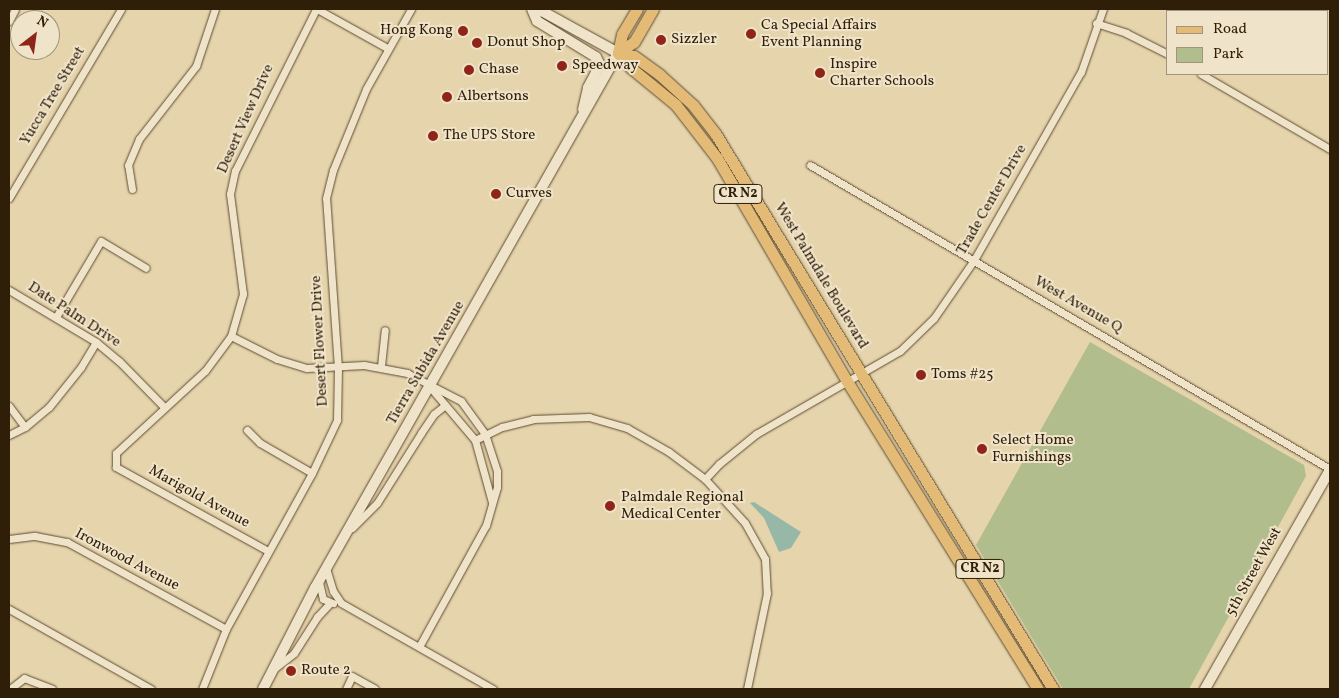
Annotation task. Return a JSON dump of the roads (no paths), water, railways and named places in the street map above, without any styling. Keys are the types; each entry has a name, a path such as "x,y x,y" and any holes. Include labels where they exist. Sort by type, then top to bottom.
{"main road":[{"path":"532,9 537,21 596,57 600,65 588,88 580,120"},
{"name":"CR N2","path":"538,9 618,53"},
{"path":"618,53 622,34 637,9"},
{"path":"618,53 634,42 653,9"},
{"name":"Tierra Subida Avenue","path":"263,689 318,582 618,53"},
{"name":"West Palmdale Boulevard","path":"618,53 634,56 660,75 693,105 723,143 1053,689"},
{"name":"West Palmdale Boulevard","path":"618,53 631,68 676,106 713,152 847,381 1038,689"},
{"path":"713,152 723,143"},
{"name":"5th Street West","path":"1205,689 1330,470"},
{"path":"1028,671 1038,664"}],"street":[{"path":"9,20 15,9"},
{"name":"Yucca Tree Street","path":"9,198 121,9"},
{"path":"132,189 128,165 139,139 196,66 215,9"},
{"path":"317,9 387,48"},
{"name":"Desert View Drive","path":"116,467 116,453 205,371 231,336 242,294 230,194 235,171 317,9"},
{"name":"Desert Flower Drive","path":"202,689 226,629 312,473 337,420 338,368 326,198 333,170 366,89 387,48 411,9"},
{"name":"Trade Center Drive","path":"706,479 718,464 756,434 900,351 921,332 955,290 974,260 1081,72 1096,23 1103,9"},
{"path":"1096,23 1126,33 1166,53"},
{"path":"1203,75 1330,149"},
{"name":"West Avenue Q","path":"810,165 1330,470"},
{"path":"56,317 101,242 146,268"},
{"name":"Date Palm Drive","path":"9,290 96,342 120,361 164,407"},
{"path":"382,366 385,330"},
{"path":"231,336 296,366 338,368 382,366 407,373 430,387 449,392 461,401 485,434 497,471 497,487 486,525 419,647"},
{"path":"9,435 24,428 49,407 81,367 96,342"},
{"path":"430,387 475,440 492,502"},
{"path":"346,534 377,503 434,414 445,405"},
{"path":"9,406 24,428"},
{"path":"475,440 485,434 554,416 608,421 652,442 706,479 745,523 765,559 767,593 747,689"},
{"path":"246,430 260,443 312,473"},
{"name":"Marigold Avenue","path":"116,467 268,551"},
{"name":"Ironwood Avenue","path":"9,539 36,536 67,542 226,629"},
{"path":"326,568 332,591 341,603 493,689"},
{"path":"318,582 323,599 330,603 341,603"},
{"path":"271,671 294,653 317,617 330,603"},
{"path":"9,609 151,689"},
{"path":"346,689 352,676 375,689"},
{"path":"10,689 24,678 52,689"}],"place":[{"name":"Hong Kong","path":"463,31"},
{"name":"Ca Special Affairs Event Planning","path":"751,34"},
{"name":"Sizzler","path":"661,40"},
{"name":"Donut Shop","path":"477,43"},
{"name":"Speedway","path":"562,66"},
{"name":"Chase","path":"469,70"},
{"name":"Inspire Charter Schools","path":"820,73"},
{"name":"Albertsons","path":"447,97"},
{"name":"The UPS Store","path":"433,136"},
{"name":"Curves","path":"496,194"},
{"name":"Toms #25","path":"921,375"},
{"name":"Select Home Furnishings","path":"982,449"},
{"name":"Palmdale Regional Medical Center","path":"610,506"},
{"name":"Route 2","path":"291,671"}]}
